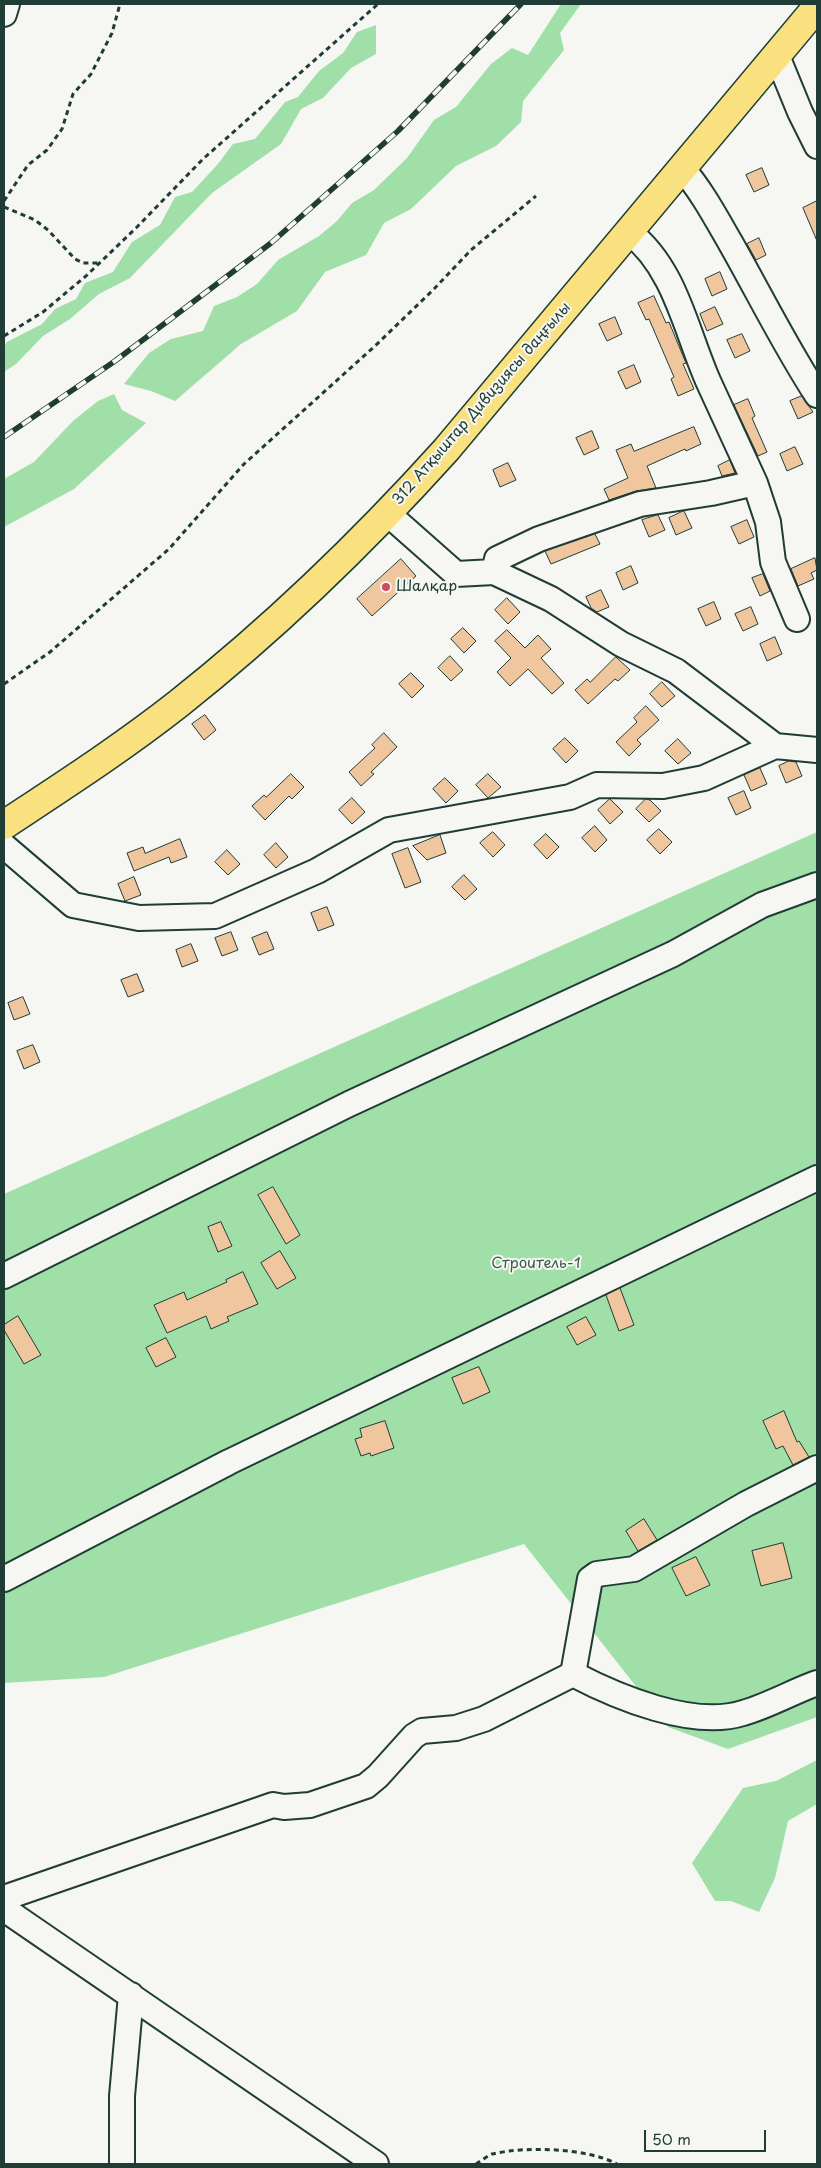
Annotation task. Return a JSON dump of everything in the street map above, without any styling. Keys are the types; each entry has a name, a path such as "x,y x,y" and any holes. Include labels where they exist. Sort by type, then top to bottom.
{"highway":[{"name":"312 Атқыштар Дивизиясы даңғылы","path":"4,825 86,771 206,681 288,610 387,513 446,450 817,7"}],"street":[{"path":"4,14 7,4"},
{"path":"777,56 800,112 817,146"},
{"path":"682,168 698,186 796,362 817,395"},
{"path":"629,232 637,238 661,267 674,293 708,381 755,483 768,522 773,562 797,619"},
{"path":"494,572 497,559 539,539 588,521 640,504 712,493 755,483"},
{"path":"387,513 456,574 494,572 551,599 622,644 676,671 775,746"},
{"path":"4,846 74,905 139,918 215,916 317,871 389,830 570,797 597,785 663,786 704,778 775,746 817,750"},
{"path":"4,1276 348,1104 673,954 762,905 817,885"},
{"path":"4,1579 229,1462 817,1178"},
{"path":"573,1674 590,1579 597,1574 634,1569 746,1504 817,1468"},
{"path":"573,1674 599,1687 647,1705 704,1718 742,1714 817,1684"},
{"path":"4,1898 273,1805 284,1807 310,1805 366,1786 378,1776 414,1736 422,1731 456,1728 484,1719 573,1674"},
{"path":"4,1909 376,2164"},
{"path":"122,2164 122,2096 132,1995"}],"path":[{"path":"4,200 28,165 47,150 62,129 73,94 91,74 112,33 120,4"},
{"path":"4,336 43,312 99,263 202,159 378,4"},
{"path":"4,684 50,652 169,549 244,464 375,346 434,290 471,250 536,196"},
{"path":"4,207 35,220 48,230 75,259 83,263 99,263"},
{"path":"476,2164 490,2154 536,2149 602,2156 617,2164"}],"green space":[{"path":"561,4 581,4 560,33 564,50 523,101 521,122 496,146 456,166 411,209 384,223 366,255 325,272 297,311 241,344 175,401 151,391 124,384 149,353 171,339 203,331 214,306 237,297 257,284 278,260 319,236 337,221 352,203 374,190 407,158 434,120 456,107 491,64 512,48 528,55"},
{"path":"376,25 376,54 351,68 323,98 301,109 281,144 212,193 130,278 99,294 70,319 43,336 16,364 4,372 4,346 7,342 42,324 55,309 76,299 85,283 113,272 132,242 160,225 175,197 192,192 233,144 255,139 285,102 298,97 319,71 343,53 357,32"},
{"path":"114,394 122,410 146,423 74,489 4,527 4,479 34,462 73,421 98,401"},
{"name":"Строитель-1","path":"817,832 817,1717 728,1749 668,1727 524,1544 104,1677 4,1683 4,1194"},
{"path":"817,1760 817,1804 788,1821 775,1878 759,1912 731,1901 715,1901 692,1863 743,1788 776,1781"}],"building":[{"path":"762,168 769,185 754,192 746,175"},
{"path":"817,201 817,241 803,208"},
{"path":"759,238 766,255 756,260 747,244"},
{"path":"720,272 727,289 712,296 705,279"},
{"path":"654,296 666,323 669,322 686,363 683,364 694,389 678,396 671,379 674,377 649,319 646,320 638,303"},
{"path":"715,307 723,324 707,331 700,314"},
{"path":"615,317 622,334 607,341 599,324"},
{"path":"742,334 750,351 735,358 727,340"},
{"path":"634,365 641,382 626,389 618,372"},
{"path":"802,396 813,412 798,419 790,401"},
{"path":"748,399 755,416 752,418 767,452 758,456 734,405"},
{"path":"694,427 701,444 647,466 656,488 636,491 609,500 604,489 628,478 616,450 631,444 634,451"},
{"path":"592,431 599,448 584,455 576,438"},
{"path":"795,447 803,464 787,471 780,454"},
{"path":"730,460 735,473 722,476 718,466"},
{"path":"508,463 516,480 500,487 493,470"},
{"path":"684,511 692,528 676,535 669,518"},
{"path":"658,515 665,530 649,537 642,520"},
{"path":"747,520 754,537 739,544 731,527"},
{"path":"595,534 600,544 551,564 545,551"},
{"path":"815,558 817,570 811,573 814,579 798,586 791,569"},
{"path":"401,559 416,576 372,616 357,599"},
{"path":"631,566 638,583 623,590 616,573"},
{"path":"763,574 770,591 760,596 752,578"},
{"path":"601,590 609,607 597,612 591,608 586,597"},
{"path":"507,598 520,612 508,624 495,610"},
{"path":"714,602 721,619 706,626 698,609"},
{"path":"751,607 758,624 743,631 735,614"},
{"path":"463,628 476,641 464,653 451,639"},
{"path":"507,630 525,648 538,635 551,649 541,658 564,683 552,694 528,669 510,686 497,672 511,658 495,641"},
{"path":"775,637 782,654 767,661 760,644"},
{"path":"450,656 463,670 451,681 438,668"},
{"path":"616,657 630,670 618,681 615,679 588,704 575,690 587,679 590,682"},
{"path":"411,673 424,686 412,698 399,684"},
{"path":"662,682 675,696 662,707 650,694"},
{"path":"646,706 659,720 637,740 641,744 629,756 616,742 637,722 634,718"},
{"path":"205,715 216,730 204,740 192,724"},
{"path":"384,733 397,747 371,772 374,774 361,786 349,772 375,748 372,745"},
{"path":"565,738 578,751 566,763 553,749"},
{"path":"678,739 691,753 678,764 665,751"},
{"path":"789,761 796,762 802,776 786,783 779,766"},
{"path":"760,768 767,784 751,791 744,775"},
{"path":"291,774 304,787 292,799 289,796 265,820 252,806 264,795 266,797"},
{"path":"488,774 501,787 488,798 476,785"},
{"path":"445,778 458,791 446,803 433,789"},
{"path":"744,791 751,808 736,815 728,798"},
{"path":"352,798 365,812 352,824 339,810"},
{"path":"610,799 623,812 610,824 598,810"},
{"path":"646,799 650,800 661,811 649,822 636,809"},
{"path":"595,826 607,840 595,852 582,838"},
{"path":"659,829 672,842 660,854 647,840"},
{"path":"493,832 505,845 493,857 480,843"},
{"path":"546,834 559,847 547,859 534,845"},
{"path":"440,835 446,853 427,860 413,846"},
{"path":"180,839 187,857 171,863 169,857 134,871 127,853 143,847 145,853"},
{"path":"276,843 288,857 276,868 264,855"},
{"path":"408,848 421,882 405,888 392,854"},
{"path":"227,850 240,864 228,875 215,862"},
{"path":"464,875 477,889 465,900 452,887"},
{"path":"134,877 141,895 125,901 118,884"},
{"path":"327,907 334,925 318,931 311,913"},
{"path":"231,932 238,950 222,956 215,938"},
{"path":"267,932 274,949 259,955 252,938"},
{"path":"191,944 198,961 182,967 176,950"},
{"path":"137,974 144,991 128,997 121,980"},
{"path":"23,997 30,1014 14,1020 8,1003"},
{"path":"33,1045 40,1062 24,1069 17,1051"},
{"path":"273,1187 300,1235 286,1244 258,1195"},
{"path":"221,1222 232,1246 218,1252 208,1227"},
{"path":"280,1251 296,1278 277,1289 261,1263"},
{"path":"243,1272 258,1304 227,1317 229,1321 211,1329 206,1316 167,1333 154,1305 184,1292 187,1300 227,1282 226,1280"},
{"path":"620,1288 634,1325 619,1331 606,1295"},
{"path":"18,1316 41,1355 24,1364 4,1330 4,1325"},
{"path":"586,1317 596,1335 577,1345 567,1327"},
{"path":"166,1338 176,1357 156,1367 146,1348"},
{"path":"479,1367 490,1392 463,1404 452,1378"},
{"path":"784,1411 797,1442 799,1441 809,1457 793,1465 783,1446 776,1449 763,1421"},
{"path":"385,1421 394,1448 371,1456 370,1453 361,1456 355,1439 362,1437 360,1429"},
{"path":"644,1519 657,1540 638,1551 626,1531"},
{"path":"783,1543 792,1578 761,1586 752,1551"},
{"path":"696,1557 710,1585 686,1596 672,1568"}],"railway":[{"path":"4,437 115,361 271,243 398,131 521,4"}],"place":[{"name":"Шалқар","path":"386,587"}]}
